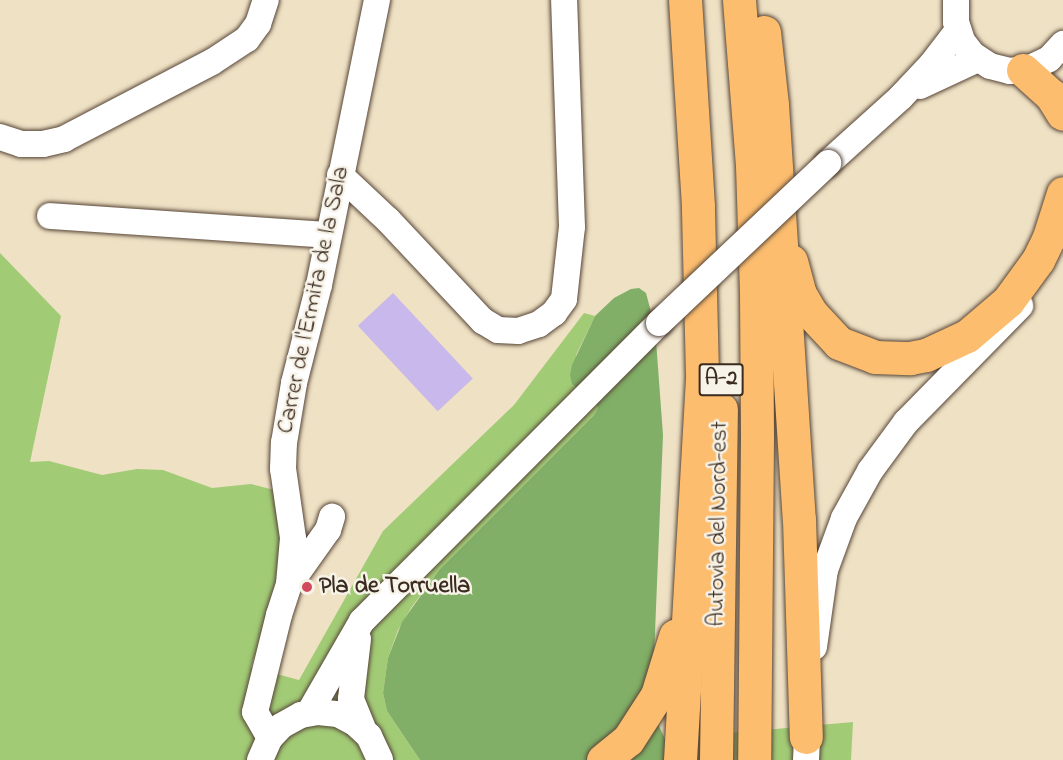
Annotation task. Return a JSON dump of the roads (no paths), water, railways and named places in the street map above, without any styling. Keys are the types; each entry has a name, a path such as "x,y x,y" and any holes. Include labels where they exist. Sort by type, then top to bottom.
{"highway":[{"path":"680,760 702,374 698,206 685,0"},
{"name":"Autovia del Nord-est","path":"703,0 716,196 720,344 716,760"},
{"name":"Autovia del Nord-est","path":"739,0 752,165 756,292 758,437 754,760"},
{"path":"760,0 792,264 800,294 824,329 839,343 866,354 892,358 926,355 949,346 988,320 1025,280 1038,260 1049,237 1063,193"},
{"path":"1023,70 1051,95 1063,114"},
{"path":"772,105 799,519 806,748"},
{"path":"603,760 628,740 657,695 676,630 694,525"}],"street":[{"path":"0,137 21,144 43,144 64,139 212,62 247,39 258,24 266,0"},
{"name":"Carrer de l'Ermita de la Sala","path":"265,749 255,712 289,584 291,528 283,469 284,443 294,383 319,285 327,235 377,0"},
{"path":"340,175 388,220 469,309 483,321 498,330 518,331 539,324 554,314 564,299 572,227 564,0"},
{"path":"956,0 957,30 965,46 978,59 996,68 1023,70 1043,63 1063,44"},
{"path":"309,713 362,621 658,323 901,96 932,64 957,30"},
{"path":"901,96 938,75 978,59"},
{"path":"50,216 327,235"},
{"path":"806,748 814,641 825,570 852,501 881,453 899,430 992,338 1042,279 1063,238"},
{"path":"289,584 330,523 291,528"},
{"path":"362,621 352,667 351,699 363,729 375,745 380,760"},
{"path":"265,749 287,721 309,713 338,714 363,729"}],"place":[{"name":"Pla de Torruella","path":"307,587"}]}
